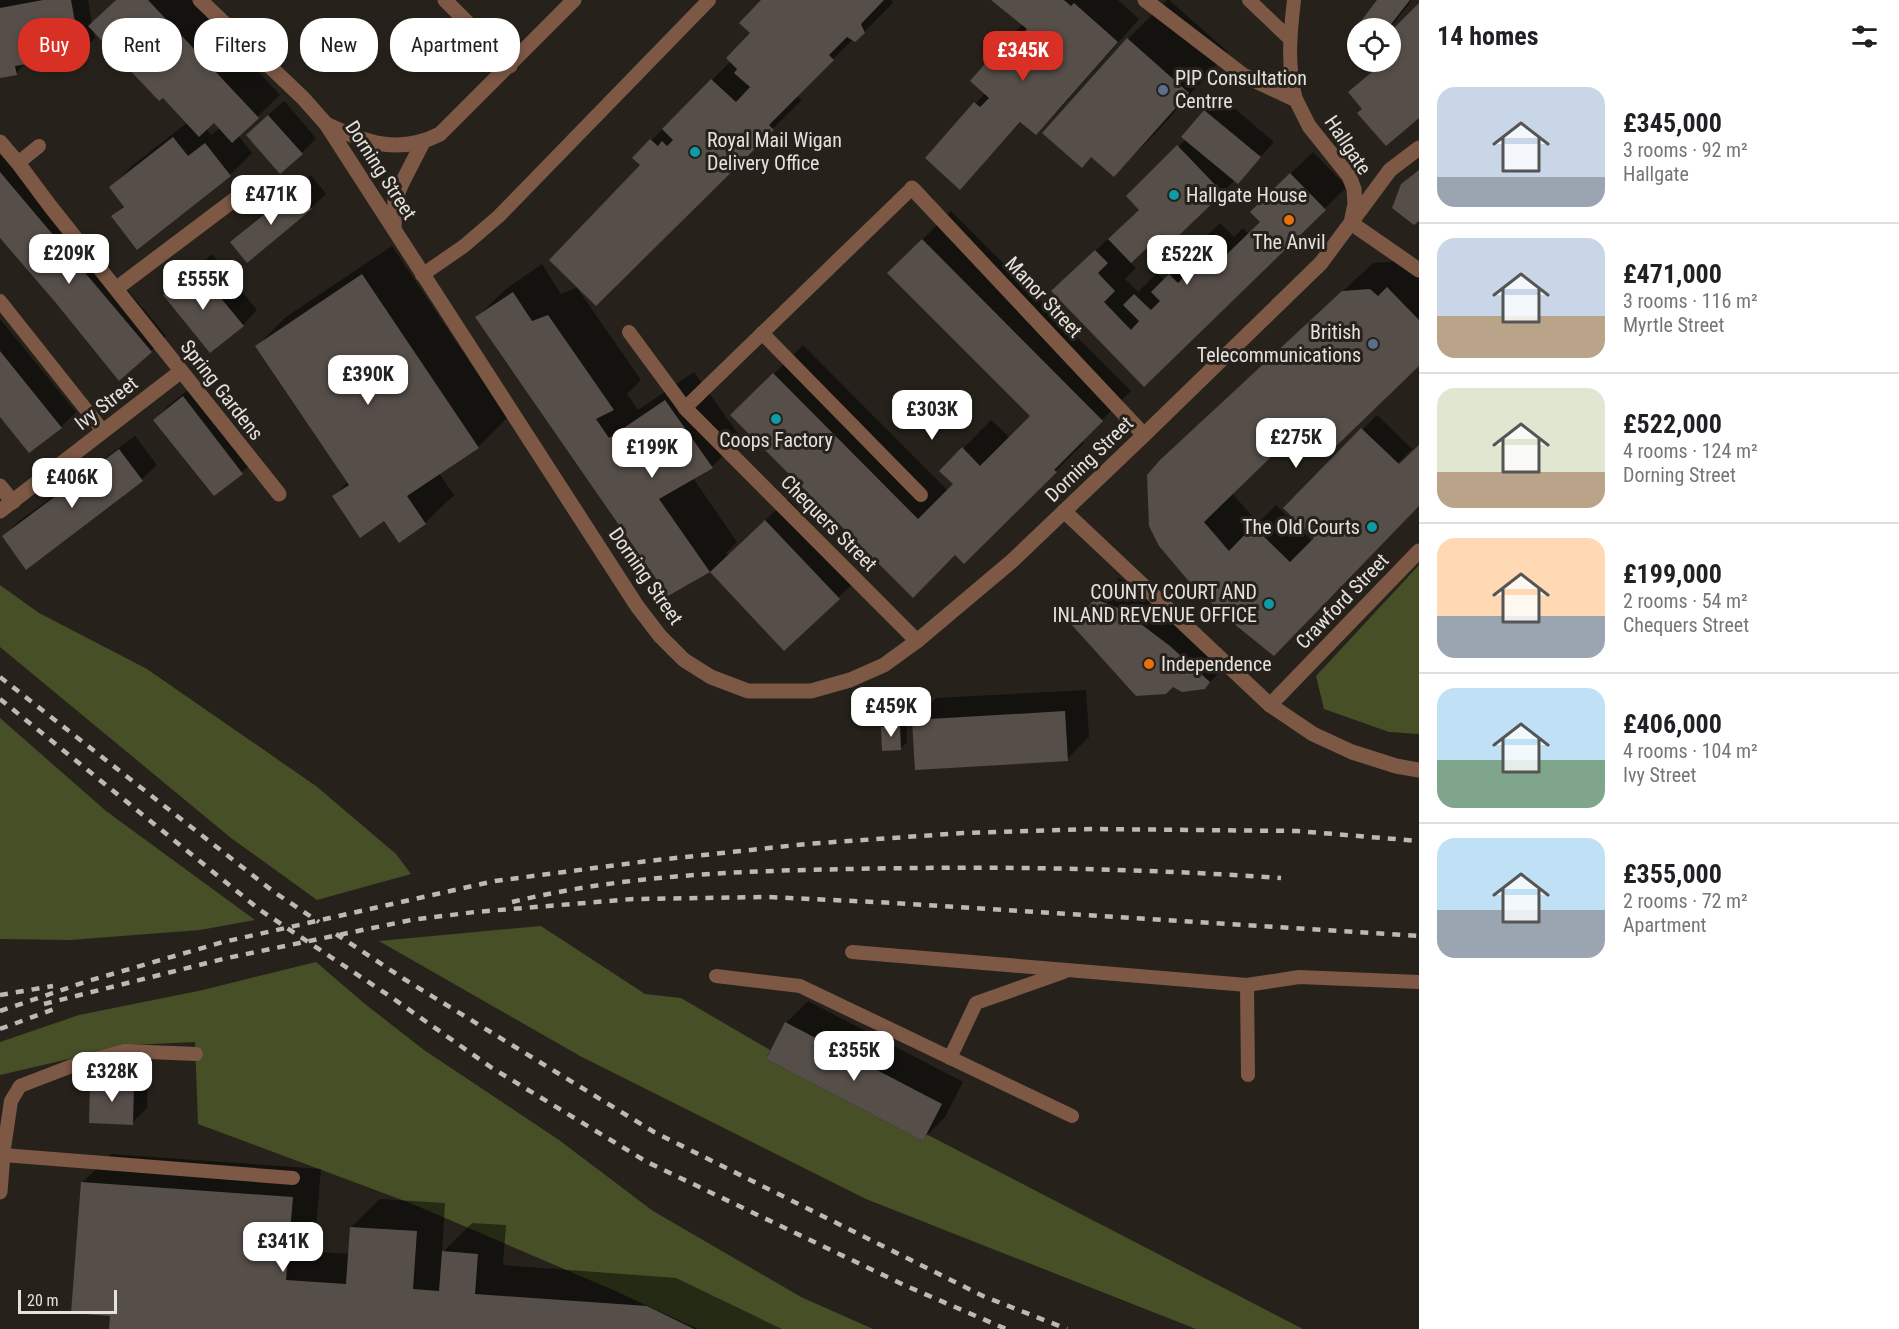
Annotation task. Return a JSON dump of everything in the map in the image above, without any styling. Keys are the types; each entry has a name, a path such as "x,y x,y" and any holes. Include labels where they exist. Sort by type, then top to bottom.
{"street":[{"name":"Dorning Street","path":"200,0 303,98 326,124 637,606 660,636 684,660 711,677 748,691 811,690 850,680 884,665 917,641 1012,561 1144,435 1321,263 1351,224"},
{"path":"445,0 463,18"},
{"path":"520,56 574,0"},
{"path":"1145,0 1243,75 1296,99"},
{"path":"326,124 354,137 376,143 404,145 423,142 440,134 504,72"},
{"name":"Hallgate","path":"1296,99 1309,126 1349,176 1354,189 1355,204 1351,224"},
{"name":"Spring Gardens","path":"0,142 117,288 180,372 279,494"},
{"path":"394,229 395,200 423,142"},
{"name":"Hallgate","path":"1351,224 1390,170 1419,148"},
{"path":"117,288 255,184"},
{"name":"Manor Street","path":"912,188 1144,435"},
{"path":"1351,224 1419,270"},
{"name":"Ivy Street","path":"6,507 180,372"},
{"name":"Chequers Street","path":"685,408 917,641"},
{"path":"0,486 6,507"},
{"path":"1064,511 1270,705 1313,734 1352,752 1396,766 1419,770"},
{"name":"Crawford Street","path":"1270,705 1419,551"},
{"path":"0,1192 3,1155"}],"lane":[{"path":"422,275 464,246 499,216 709,0"},
{"path":"1249,0 1290,39"},
{"path":"1294,0 1290,39 1291,80 1296,99"},
{"path":"18,163 39,146"},
{"path":"629,332 685,408 912,188"},
{"path":"0,301 103,431"},
{"path":"762,333 921,495"},
{"path":"852,952 1247,985 1299,977 1419,982"},
{"path":"950,1058 976,1003 1069,970"},
{"path":"717,976 800,986 1072,1116"},
{"path":"1247,985 1248,1075"},
{"path":"196,1054 125,1051 77,1064 20,1086 11,1101 3,1155 293,1178"}],"green space":[{"path":"1419,565 1419,734 1389,732 1324,709 1316,676"},
{"path":"0,585 39,613 147,669 316,786 396,854 411,874 317,900 231,838 0,647"},
{"path":"0,718 106,811 255,920 200,930 70,940 0,939"},
{"path":"541,926 645,994 681,998 770,1050 766,1059 923,1141 926,1134 1303,1329 1196,1329 866,1199 580,1056 379,941"},
{"path":"316,962 424,1050 559,1140 653,1211 801,1297 873,1329 698,1329 410,1203 198,1124 195,1042 129,1045 0,1075 0,1042 79,1015 203,990"}],"building":[{"path":"43,0 71,0 74,18 18,18 18,66 15,66 17,75 0,78 0,8"},
{"path":"116,0 148,0 165,18 102,18 102,41 90,28 90,24"},
{"name":"Royal Mail Wigan Delivery Office","path":"761,0 884,0 861,24 865,33 855,42 847,37 829,55 834,60 769,125 774,130 596,306 549,260 640,165 632,158 650,139 658,146 662,141 667,146 673,140 662,129 711,79 736,102 750,87 734,73 737,69 726,58 750,33 739,23"},
{"path":"991,0 1064,0 1071,6 1074,3 1118,42 1036,135 1020,122 960,190 925,158 974,102 980,107 989,98 970,81 1011,34 1017,40 1027,29"},
{"path":"1377,0 1410,0 1396,18 1363,18"},
{"path":"1419,3 1419,118 1386,146 1357,113 1362,109 1348,92 1372,72 1401,72 1401,21"},
{"path":"182,36 194,49 194,72 216,72 259,118 232,143 214,123 199,137 163,98 159,101 132,72 182,72"},
{"path":"1127,38 1189,93 1114,177 1091,157 1082,168 1042,133"},
{"path":"1204,110 1261,157 1238,184 1181,137"},
{"path":"268,115 303,154 280,174 246,135"},
{"path":"173,137 188,156 205,143 231,176 137,250 111,216 124,207 109,187"},
{"name":"Hallgate House","path":"1177,145 1223,193 1171,243 1162,234 1131,263 1108,239 1139,210 1126,196"},
{"path":"1419,170 1419,221 1414,225 1392,208 1401,184"},
{"path":"0,172 152,352 119,381 0,238"},
{"path":"1290,173 1326,210 1144,387 1051,291 1095,250 1108,263 1098,273 1115,291 1104,302 1131,330 1139,321 1123,305 1134,294 1151,310 1160,301 1151,292 1169,274 1178,283 1192,269 1185,261 1175,271 1158,253 1168,243 1182,258 1197,243 1211,258 1220,249 1226,255 1260,222 1250,212"},
{"path":"295,189 312,209 247,263 230,242"},
{"name":"Coops Factory","path":"922,239 1103,421 1054,470 1057,472 964,564 955,555 913,598 730,415 773,373 918,519 953,484 939,471 962,447 980,466 1030,416 887,273"},
{"path":"196,268 244,326 210,353 163,295"},
{"path":"362,274 479,448 407,496 426,524 399,543 384,521 360,538 332,496 349,485 255,346"},
{"path":"1387,287 1419,320 1419,366 1329,453 1303,426 1204,522 1229,551 1253,526 1290,562 1314,538 1283,508 1361,428 1399,464 1419,445 1419,506 1274,656 1233,623 1192,585 1159,546 1149,526 1147,475 1160,460 1342,291 1370,289 1378,296"},
{"path":"513,292 532,321 548,315 614,410 596,419 609,438 665,400 713,468 659,499 710,572 668,596 475,317"},
{"path":"0,351 62,428 29,453 0,417"},
{"path":"183,396 243,474 214,496 153,420"},
{"path":"119,449 143,481 26,570 2,536"},
{"path":"765,520 840,599 784,651 710,572"},
{"name":"Independence","path":"1095,599 1121,609 1170,646 1210,682 1205,689 1182,692 1173,687 1166,694 1136,696 1071,624"},
{"path":"1065,711 1068,761 915,770 912,720"},
{"path":"900,726 901,750 882,751 881,727"},
{"path":"785,1022 942,1104 923,1141 766,1059"},
{"path":"90,1082 134,1083 133,1125 89,1123"},
{"path":"81,1182 293,1197 286,1280 346,1284 350,1227 417,1231 413,1289 439,1291 442,1251 478,1254 475,1294 647,1306 694,1329 109,1329 110,1316 71,1313"}],"railway":[{"path":"0,677 274,892 319,922"},
{"path":"0,699 260,910 391,997 492,1068 647,1162 904,1285 1006,1329"},
{"path":"0,1011 88,981 223,942 495,881 648,861 806,844 963,833 1093,829 1297,831 1419,841"},
{"path":"512,902 638,880 765,871 1011,868 1119,870 1281,878"},
{"path":"44,1004 227,958 411,920 475,912 633,899 768,897 1419,936"},
{"path":"336,934 404,979 654,1132 983,1296 1067,1329"},
{"path":"0,995 53,986"},
{"path":"0,1029 60,1007"}],"place":[{"name":"PIP Consultation Centrre","path":"1163,90"},
{"name":"Royal Mail Wigan Delivery Office","path":"695,152"},
{"name":"Hallgate House","path":"1174,195"},
{"name":"The Anvil","path":"1289,220"},
{"name":"British Telecommunications","path":"1373,344"},
{"name":"Coops Factory","path":"776,419"},
{"name":"The Old Courts","path":"1372,527"},
{"name":"COUNTY COURT AND INLAND REVENUE OFFICE","path":"1269,604"},
{"name":"Independence","path":"1149,664"}]}
